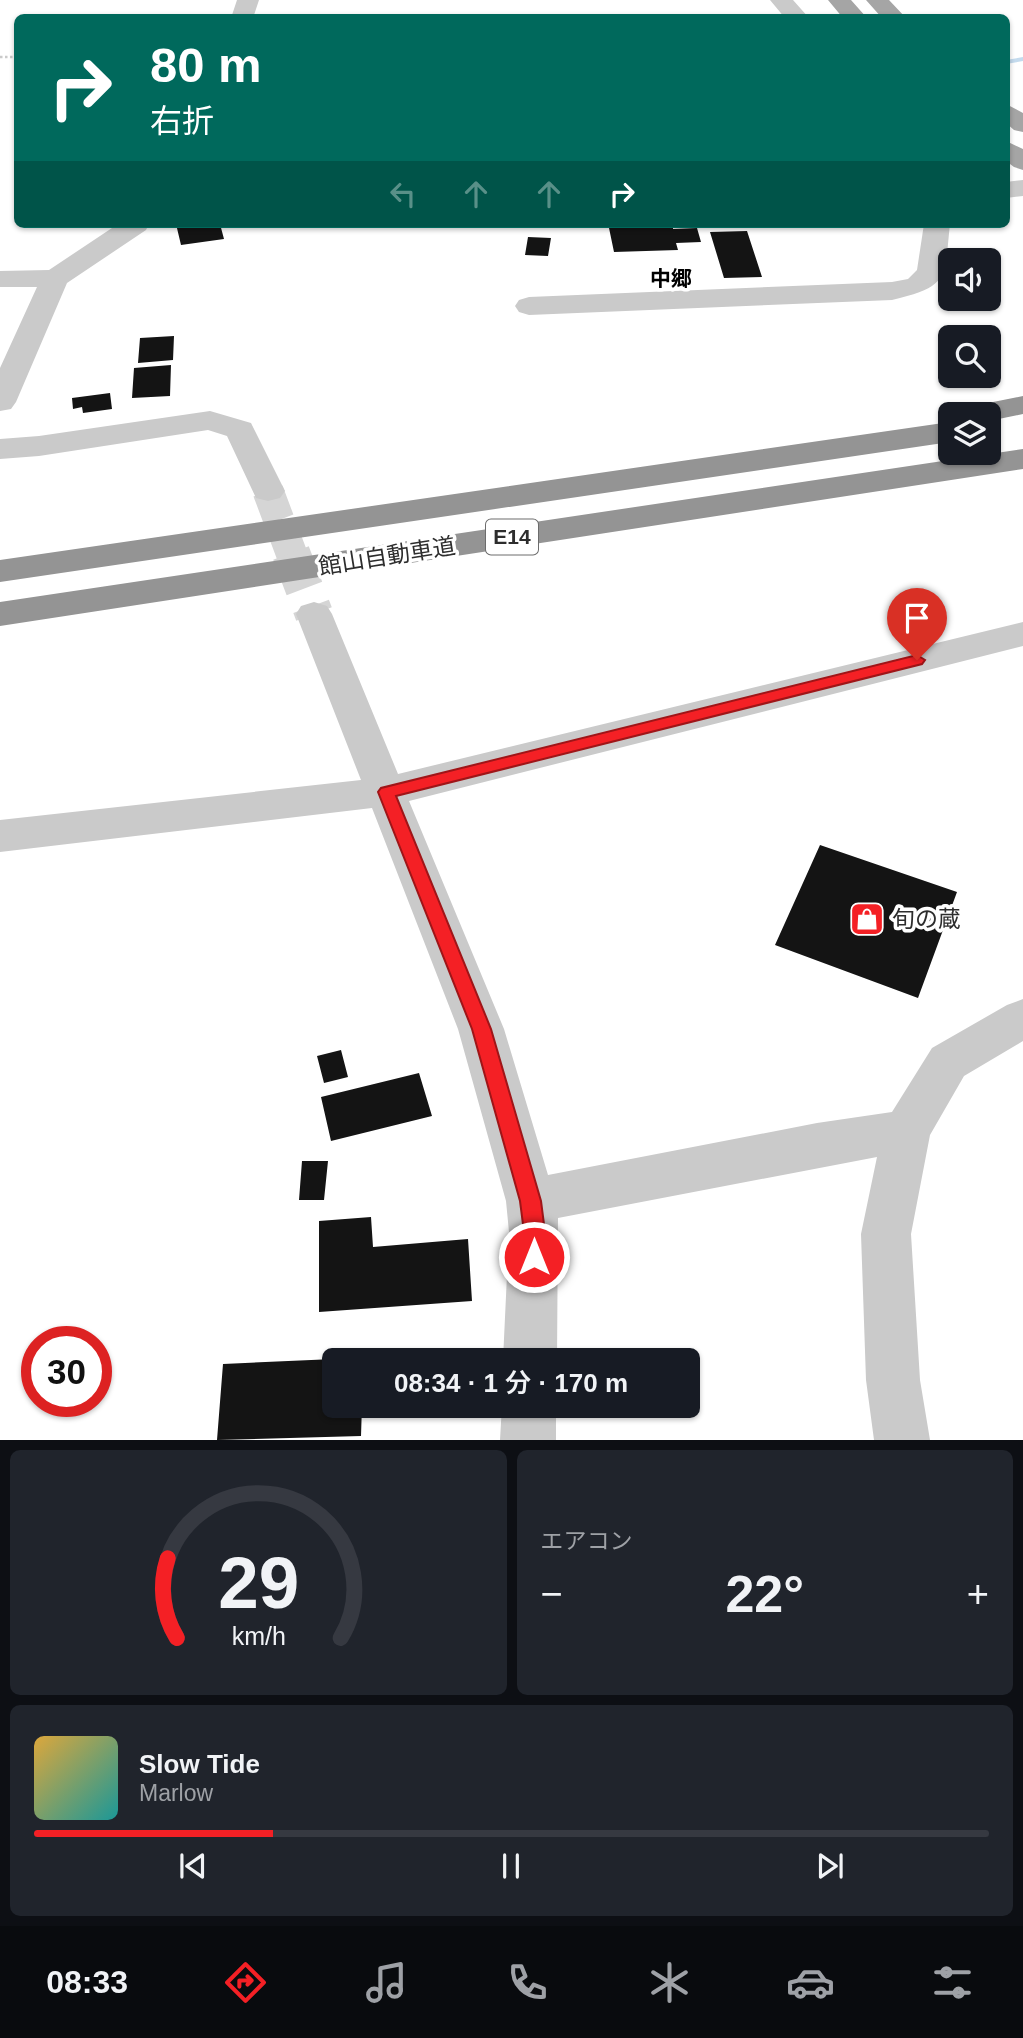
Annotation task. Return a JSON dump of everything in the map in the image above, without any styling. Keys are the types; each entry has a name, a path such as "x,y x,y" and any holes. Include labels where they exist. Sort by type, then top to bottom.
{"highway":[{"path":"1001,409 1023,405"},
{"path":"718,466 938,421"},
{"path":"1001,424 1023,421"},
{"name":"館山自動車道","path":"0,571 938,434"},
{"name":"館山自動車道","path":"0,614 1023,460"}],"main road":[{"path":"839,0 852,14"},
{"path":"877,0 891,14"}],"street":[{"path":"781,0 794,14"},
{"path":"0,402 55,278 130,228"},
{"path":"529,306 892,291 918,285 931,273 937,228"},
{"path":"0,279 55,278"},
{"path":"0,449 39,446 210,420 240,430 268,491"},
{"path":"314,614 481,1029 531,1201 534,1232 530,1348"},
{"path":"0,836 387,792 1023,634"},
{"path":"902,1440 893,1380 886,1234 907,1131 948,1062 1023,1018"},
{"path":"531,1201 817,1145 907,1131"},
{"path":"528,1440 529,1418"}],"building":[{"path":"177,228 221,228 224,239 181,245"},
{"path":"609,228 697,228 701,242 676,243 678,250 614,252"},
{"path":"747,231 762,277 724,278 710,232"},
{"path":"528,237 551,238 548,256 525,255"},
{"path":"174,336 173,360 138,363 140,338"},
{"path":"171,365 170,396 132,398 134,368"},
{"path":"110,393 112,409 83,413 82,407 73,409 72,398"},
{"name":"旬の蔵","path":"820,845 957,892 918,998 775,945"},
{"path":"341,1050 348,1077 324,1083 317,1056"},
{"path":"419,1073 432,1116 331,1141 321,1097"},
{"path":"302,1161 328,1161 324,1200 299,1200"},
{"path":"371,1217 373,1247 468,1239 472,1301 319,1312 319,1221"},
{"path":"322,1360 322,1418 362,1418 361,1436 217,1440 223,1364"}],"waterway":[{"path":"1010,61 1023,59"}],"tunnel":[{"path":"268,491 292,555"},
{"path":"291,553 314,614"}],"place":[{"name":"旬の蔵","path":"867,919"}],"district":[{"name":"中郷","path":"671,279"}],"route":[{"path":"534,1257 531,1201 481,1029 387,792 917,660"}]}
